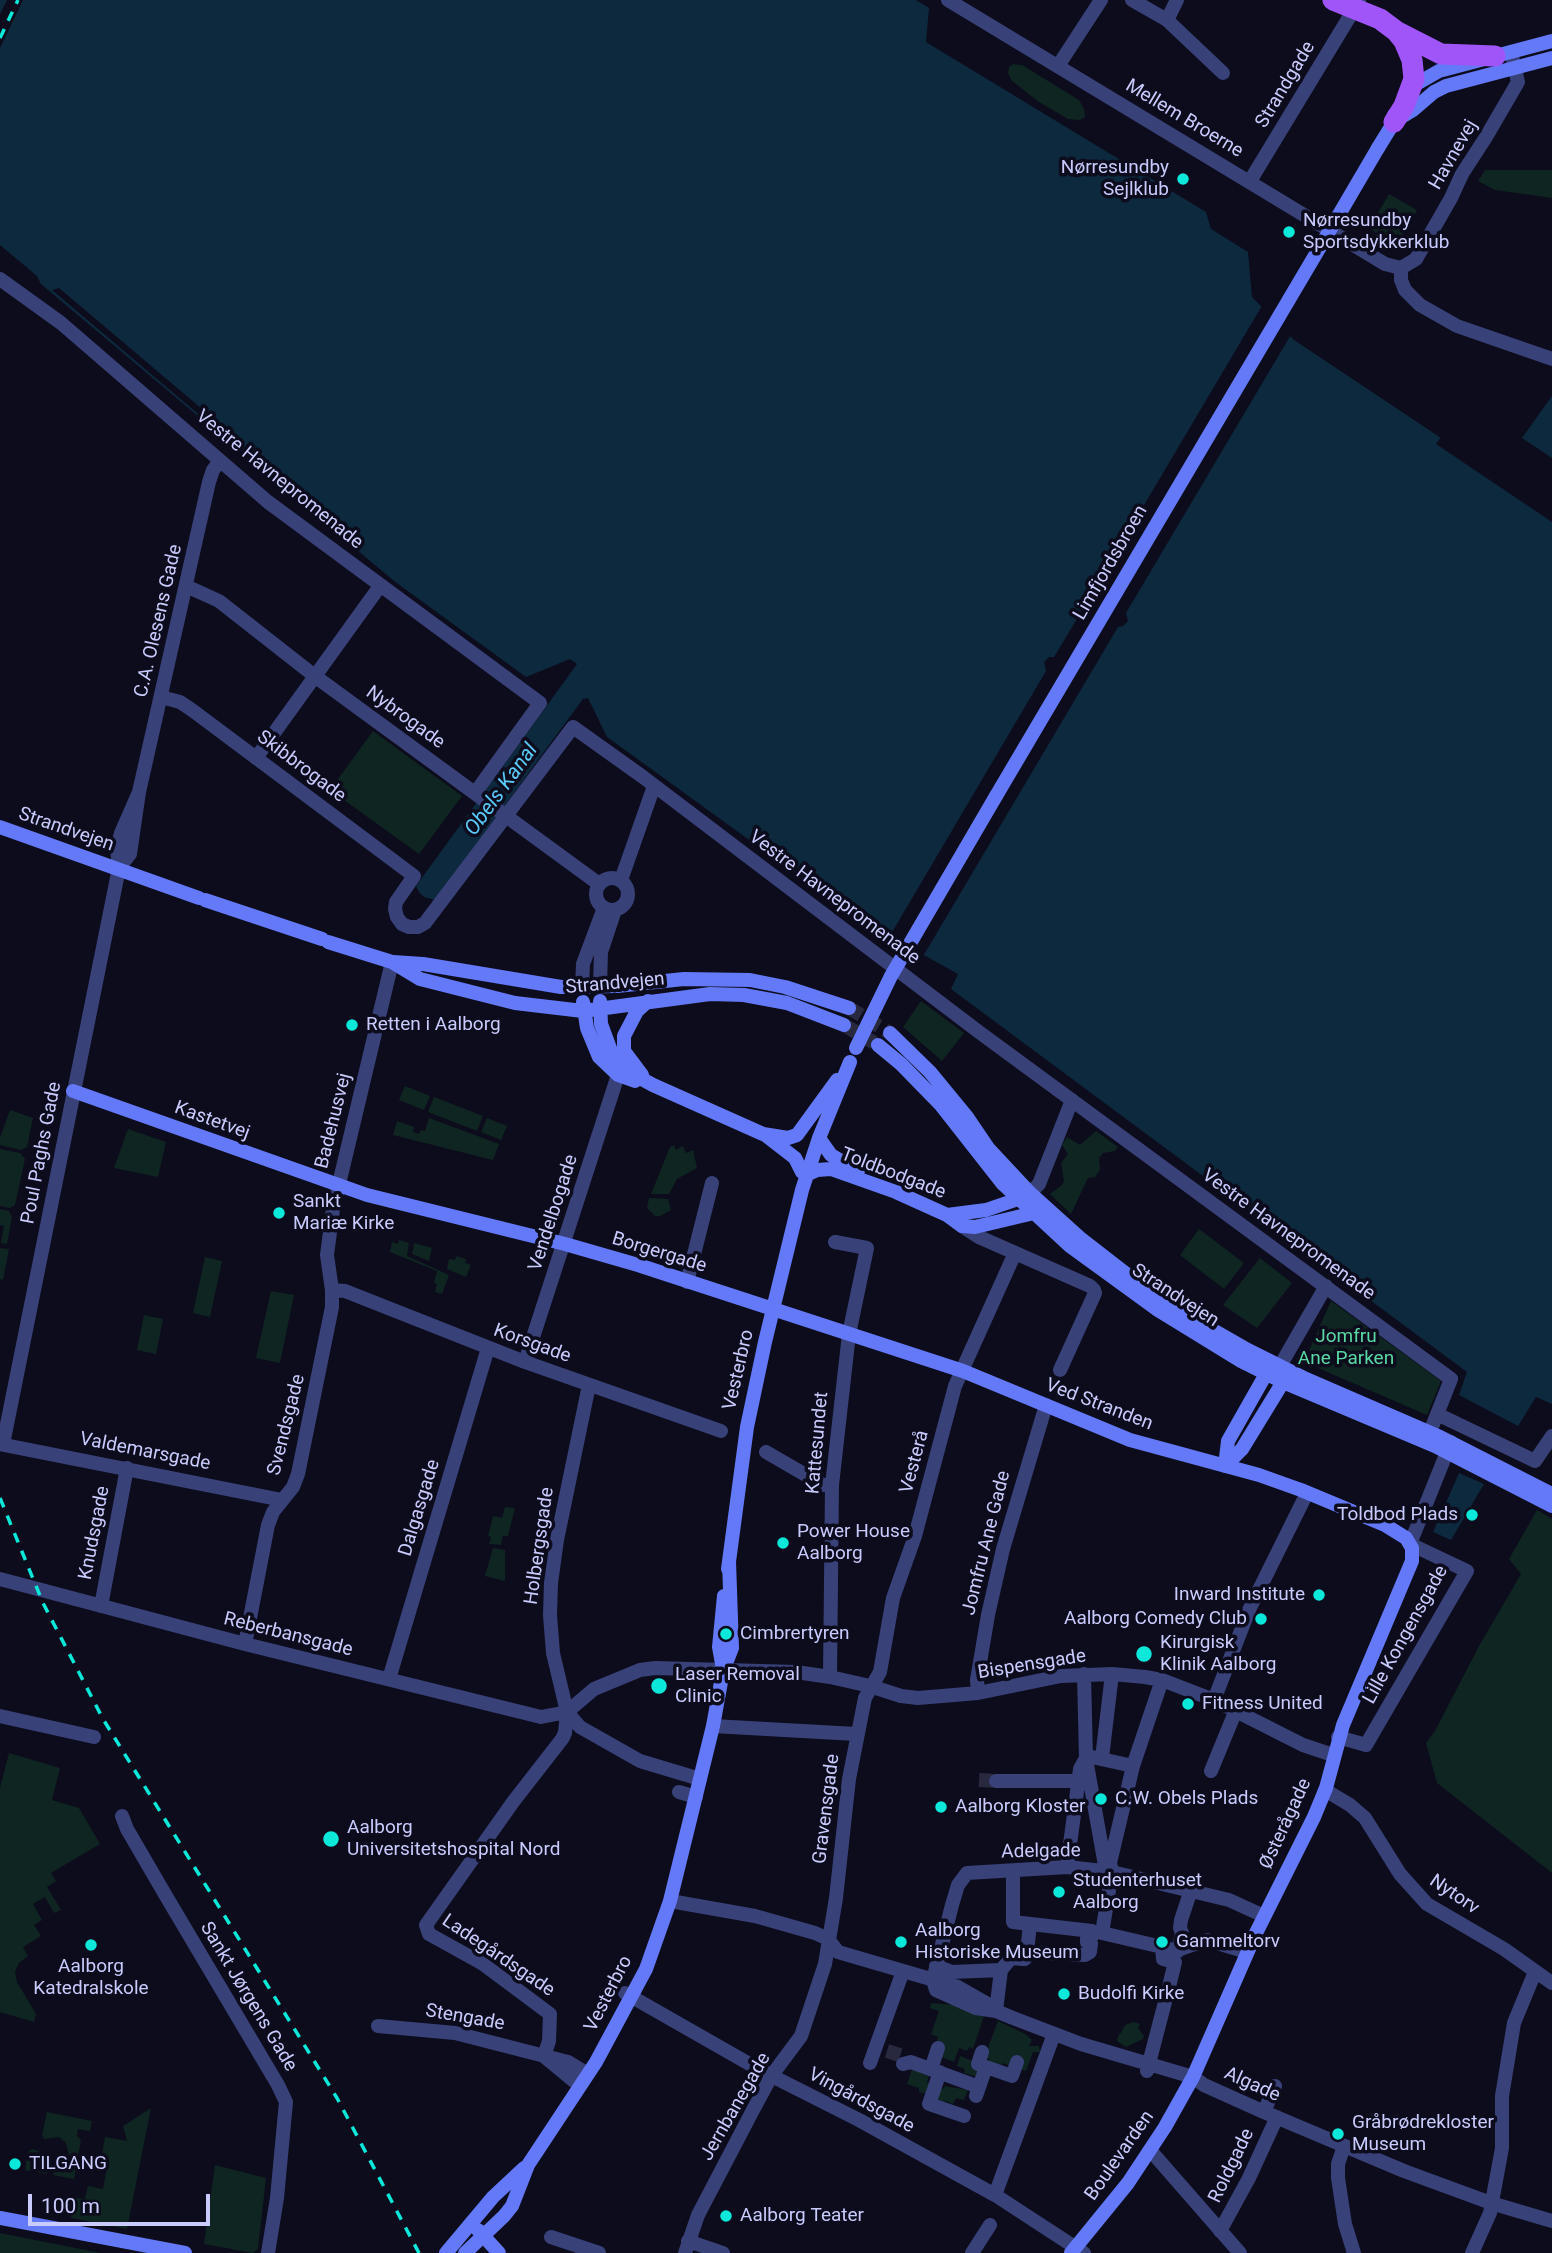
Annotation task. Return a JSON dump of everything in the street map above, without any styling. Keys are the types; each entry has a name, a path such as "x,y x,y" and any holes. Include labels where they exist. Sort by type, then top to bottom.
{"main road":[{"path":"1332,0 1380,19 1396,31 1441,54 1503,54"},
{"path":"1355,8 1384,37 1396,54 1402,68 1406,92"},
{"path":"1393,122 1404,106 1412,60 1404,41 1396,31"}],"street":[{"name":"Mellem Broerne","path":"948,0 1385,264 1401,268"},
{"path":"1058,66 1101,0"},
{"path":"1132,0 1167,20 1223,73"},
{"path":"1167,20 1177,0"},
{"name":"Strandgade","path":"1250,181 1355,8"},
{"path":"1406,92 1439,71 1552,41"},
{"name":"Havnevej","path":"1401,268 1416,259 1462,174 1501,114 1518,82 1515,68 1503,54"},
{"path":"1393,122 1446,86 1552,58"},
{"name":"Limfjordsbroen","path":"853,1055 897,965 1393,122"},
{"path":"1401,268 1401,280 1405,290 1420,306 1457,326 1552,359"},
{"name":"Vestre Havnepromenade","path":"0,279 61,323 268,502 540,703 477,795"},
{"name":"C.A. Olesens Gade","path":"119,868 130,854 139,792 209,482 220,461"},
{"name":"Nybrogade","path":"186,586 219,601 316,677 599,884"},
{"path":"257,758 380,586"},
{"name":"Skibbrogade","path":"162,696 180,702 192,710 414,876 396,902 397,917 402,924 409,927 418,927 425,923 505,815"},
{"name":"Vestre Havnepromenade","path":"505,815 573,727 1451,1379 1437,1414"},
{"path":"621,880 654,786"},
{"name":"Strandvejen","path":"0,827 202,899 391,962 420,979 515,1003 583,1011 648,1001 710,995 744,995 788,1003 844,1025"},
{"name":"Poul Paghs Gade","path":"2,1444 119,868"},
{"path":"610,878 621,880 628,889 624,905 609,909 600,905 596,896 599,884 610,878"},
{"path":"609,909 601,953 601,1024 620,1064 631,1073 763,1133 788,1138 797,1135 853,1055"},
{"path":"609,909 583,964 583,1011 587,1028 599,1057 607,1067 618,1076 653,1085"},
{"name":"Strandvejen","path":"391,962 423,964 530,983 582,988 684,979 750,980 785,987 849,1008"},
{"name":"Badehusvej","path":"332,1290 327,1255 338,1185 373,1049 378,1014 391,962"},
{"path":"648,1001 637,1010 629,1024 624,1036 624,1051 653,1085"},
{"name":"Strandvejen","path":"890,1033 930,1072 967,1118 1034,1213 1070,1246 1139,1298 1266,1374 1449,1447 1521,1482"},
{"name":"Strandvejen","path":"878,1045 940,1104 994,1176 1129,1276 1203,1325 1280,1367 1430,1432 1449,1447"},
{"name":"Vesterbro","path":"805,1173 853,1055"},
{"name":"Vesterbro","path":"465,2253 505,2216 512,2206 528,2165 596,2062 660,1929 670,1901 713,1726 723,1671 719,1628 748,1416 813,1136 853,1055"},
{"name":"Vendelbogade","path":"525,1362 618,1076"},
{"name":"Kastetvej","path":"73,1091 338,1185"},
{"path":"947,1215 976,1212 1025,1197 1038,1184 1072,1100"},
{"path":"763,1133 795,1158 805,1173"},
{"path":"819,1138 831,1155 896,1192"},
{"name":"Toldbodgade","path":"805,1173 831,1169 896,1192 947,1215 1014,1254"},
{"path":"687,1282 712,1183"},
{"name":"Borgergade","path":"338,1185 367,1195 565,1244 963,1371"},
{"path":"962,1226 975,1227 1034,1213"},
{"name":"Kattesundet","path":"830,1677 832,1485 849,1334 867,1248 835,1242"},
{"name":"Ved Stranden","path":"1014,1254 1094,1290 1060,1370"},
{"name":"Vesterå","path":"870,1686 880,1672 893,1598 918,1525 955,1386 1014,1254"},
{"path":"1225,1466 1228,1441 1266,1374 1280,1367 1326,1286"},
{"name":"Korsgade","path":"332,1290 345,1291 525,1362 721,1431"},
{"name":"Svendsgade","path":"245,1644 268,1525 273,1512 293,1487 298,1474 332,1307 332,1290"},
{"name":"Dalgasgade","path":"389,1679 488,1348"},
{"path":"1225,1466 1242,1450 1283,1382 1280,1367"},
{"name":"Ved Stranden","path":"963,1371 1130,1440 1266,1478 1307,1493 1385,1525 1410,1544"},
{"name":"Holbergsgade","path":"567,1712 553,1653 551,1583 557,1540 589,1385"},
{"name":"Jomfru Ane Gade","path":"978,1693 977,1680 1003,1549 1046,1405"},
{"path":"1430,1432 1437,1414 1535,1461 1552,1436"},
{"name":"Valdemarsgade","path":"2,1444 282,1500"},
{"path":"1410,1544 1449,1447"},
{"path":"766,1452 823,1485 832,1485"},
{"name":"Knudsgade","path":"101,1606 127,1468"},
{"path":"1521,1482 1552,1494"},
{"path":"1521,1482 1552,1506"},
{"path":"1214,1700 1249,1610 1307,1493"},
{"name":"Lille Kongensgade","path":"1338,1737 1366,1745 1467,1571 1410,1544"},
{"name":"Østerågade","path":"1193,2077 1247,1952 1325,1790 1338,1737 1412,1561 1410,1544"},
{"name":"Reberbansgade","path":"0,1580 541,1717 567,1712"},
{"name":"Bispensgade","path":"567,1712 594,1689 640,1670 655,1668 796,1672 870,1686 901,1696 917,1691 978,1693 1038,1680 1084,1674 1112,1674 1162,1681 1214,1700 1303,1745 1333,1755"},
{"path":"1084,1674 1086,1759 1109,1872"},
{"path":"1102,1758 1112,1674"},
{"path":"1162,1681 1133,1766 1110,1863 1100,1932 1172,1952 1207,1940 1247,1952"},
{"name":"Gravensgade","path":"828,1939 836,1898 856,1734 870,1686"},
{"path":"1211,1770 1237,1710"},
{"path":"1086,1712 1108,1711"},
{"path":"567,1712 580,1727 640,1761 700,1780"},
{"name":"Ladegårdsgade","path":"544,2056 549,2041 550,2014 483,1964 429,1934 425,1928 513,1802 562,1739 567,1712"},
{"path":"0,1716 94,1737"},
{"path":"713,1726 856,1734"},
{"path":"1067,1867 1080,1769 1086,1759 1092,1756 1133,1766"},
{"path":"996,1781 1078,1781"},
{"name":"Nytorv","path":"1325,1790 1365,1818 1400,1874 1427,1904 1504,1949 1552,1983"},
{"path":"679,1792 696,1797"},
{"name":"Sankt Jørgens Gade","path":"122,1816 286,2102 277,2198 268,2253"},
{"name":"Adelgade","path":"934,1973 962,1877 967,1873 1067,1867 1109,1872 1229,1900 1264,1916"},
{"path":"996,2011 1003,1990 1001,1970 1010,1958 1085,1955 1090,1952 1091,1944 1087,1942 1087,1938 1092,1936 1092,1931 1013,1922 1013,1871"},
{"path":"1148,2068 1165,2000 1172,1952 1182,1933 1181,1920 1191,1890"},
{"name":"Algade","path":"670,1901 755,1916 815,1933 828,1939 838,1952 903,1971 934,1973 1001,1970"},
{"path":"1022,1956 1030,1924"},
{"name":"Jernbanegade","path":"687,2247 698,2215 772,2075 801,2036 825,1964 828,1939"},
{"path":"870,2063 882,2049 903,1971"},
{"path":"1472,2253 1490,2213 1502,2148 1502,2096 1514,2023 1535,1972"},
{"name":"Algade","path":"934,1973 996,2011 1148,2068 1193,2077 1204,2085 1344,2146 1491,2203 1552,2221"},
{"name":"Vingårdsgade","path":"628,1994 995,2195 1077,2251"},
{"name":"Stengade","path":"378,2026 455,2033 568,2062 583,2079"},
{"path":"995,2195 1028,2076 1054,2034"},
{"path":"938,2048 929,2104 964,2116"},
{"path":"982,2052 978,2064 1012,2076 1028,2076"},
{"path":"908,2059 977,2091 986,2067"},
{"name":"Boulevarden","path":"1077,2251 1150,2150 1193,2077"},
{"name":"Roldgade","path":"1220,2231 1249,2178 1270,2114 1275,2085"},
{"path":"1344,2146 1338,2164 1338,2178 1345,2224 1354,2253"},
{"path":"1150,2150 1240,2253"},
{"name":"Vesterbro","path":"446,2253 493,2197 528,2165"},
{"path":"0,2218 185,2253"},
{"path":"471,2225 484,2235 499,2253"},
{"path":"972,2253 990,2225"},
{"path":"551,2237 599,2253"},
{"path":"687,2247 723,2253"}],"green space":[{"path":"1013,64 1022,65 1079,100 1085,117 1080,120 1068,119 1039,102 1012,81 1008,73"},
{"path":"1485,170 1552,170 1552,198 1495,190 1478,181"},
{"path":"1389,194 1417,210 1397,245 1369,228"},
{"path":"373,731 462,796 419,854 330,790"},
{"path":"921,1001 964,1033 942,1061 903,1027"},
{"path":"405,1086 430,1096 424,1110 399,1100"},
{"path":"434,1097 483,1116 477,1131 428,1112"},
{"path":"10,1110 33,1118 27,1147 21,1150 0,1145"},
{"path":"429,1118 499,1144 493,1160 393,1135 397,1121 414,1127 413,1132 419,1134 421,1130 425,1131"},
{"path":"487,1118 507,1126 501,1140 481,1132"},
{"path":"128,1129 166,1142 158,1177 114,1168"},
{"path":"1096,1131 1118,1147 1115,1151 1103,1153 1099,1158 1100,1170 1095,1177 1088,1178 1071,1214 1050,1194 1064,1181 1061,1163 1068,1154 1062,1145 1067,1137 1080,1145"},
{"path":"674,1145 676,1150 683,1146 686,1153 693,1150 697,1168 677,1179 669,1194 651,1194 670,1147"},
{"path":"0,1149 20,1153 25,1159 15,1205 10,1208 0,1206"},
{"path":"649,1198 668,1199 671,1210 655,1216 647,1208"},
{"path":"0,1209 9,1211 12,1217 7,1244 1,1243 4,1226 0,1225"},
{"path":"1199,1229 1244,1263 1224,1289 1180,1255"},
{"path":"399,1240 409,1243 407,1256 449,1275 442,1294 435,1292 437,1271 390,1252 392,1242 398,1244"},
{"path":"414,1243 432,1248 429,1261 412,1254"},
{"path":"0,1248 9,1249 3,1280 0,1279"},
{"path":"456,1256 466,1259 465,1263 471,1265 466,1277 447,1269 449,1259 455,1260"},
{"path":"205,1257 222,1261 210,1317 193,1313"},
{"path":"1260,1258 1292,1283 1257,1328 1223,1305"},
{"path":"271,1291 294,1295 280,1363 256,1358"},
{"name":"Jomfru Ane Parken","path":"1331,1301 1441,1381 1427,1415 1304,1362"},
{"path":"144,1315 163,1319 156,1354 137,1350"},
{"path":"505,1507 515,1508 508,1536 503,1536 501,1545 489,1544 491,1537 488,1536 493,1516 502,1518"},
{"path":"1537,1510 1552,1519 1552,1873 1437,1783 1426,1743 1521,1574 1509,1559"},
{"path":"493,1548 505,1550 505,1581 485,1576"},
{"path":"9,1753 60,1768 52,1800 79,1808 100,1844 51,1873 56,1881 47,1887 61,1910 54,1913 45,1897 33,1904 42,1920 34,1925 41,1936 23,1947 28,1956 19,1963 15,1972 17,1982 36,2014 34,2022 0,2012 0,1788"},
{"path":"931,2003 954,2005 984,2016 973,2049 969,2047 967,2051 959,2048 954,2062 941,2057 935,2047 938,2037 931,2034 939,2011 930,2008"},
{"path":"998,2021 1025,2034 1032,2040 1029,2046 1039,2046 1040,2052 1033,2052 1026,2071 1002,2063 999,2070 987,2065 989,2059 986,2058 986,2053"},
{"path":"1134,2022 1140,2024 1138,2028 1144,2036 1126,2047 1117,2041 1119,2034 1125,2025"},
{"path":"960,2056 973,2061 979,2071 977,2077 964,2073 965,2069 957,2066"},
{"path":"913,2066 929,2076 927,2082 931,2084 927,2094 907,2084"},
{"path":"945,2086 968,2090 964,2100 956,2098 953,2104 935,2101 939,2088 943,2089"},
{"path":"151,2108 127,2229 71,2218 75,2198 85,2199 88,2186 103,2189 107,2167 100,2165 105,2137 127,2141 123,2126"},
{"path":"47,2112 92,2121 90,2131 78,2129 77,2136 81,2140 78,2156 69,2155 66,2143 59,2137 44,2139 42,2135"},
{"path":"32,2149 39,2151 43,2161 49,2164 47,2174 25,2170 28,2152"},
{"path":"68,2157 78,2158 74,2179 53,2175 54,2165 62,2164"},
{"path":"215,2165 266,2178 258,2249 253,2253 204,2244"},
{"path":"0,2233 101,2253 0,2253"}],"water":[{"name":"Obels Kanal","path":"0,0 916,0 929,8 926,42 1206,212 1211,229 1248,252 1252,297 1294,340 1552,512 1552,1404 1536,1397 1518,1426 1459,1395 1467,1372 951,989 958,974 857,918 607,737 588,698 583,699 435,900 424,897 416,886 577,664 570,659 526,677 394,581 41,284 37,276 0,245"},
{"path":"1552,396 1552,458 1522,438"},
{"path":"1459,1473 1484,1484 1451,1540 1433,1532"}],"pier":[{"path":"7,0 23,0 0,48 0,14"},
{"path":"59,288 221,425 217,430 52,290"},
{"path":"1263,304 1292,333 1126,613 1128,621 1118,627 922,958 888,939 1046,671 1044,662 1049,657 1054,657 1084,607 1082,598 1087,593 1092,593"},
{"path":"1441,437 1552,512 1552,522 1436,444"}],"tunnel":[{"path":"849,1008 890,1033"},
{"path":"844,1025 878,1045"},
{"path":"979,1780 996,1781"},
{"path":"887,2051 906,2057"}],"railway":[{"path":"0,38 18,0"},
{"path":"0,1498 43,1603 103,1719 337,2098 419,2253"}],"place":[{"name":"Nørresundby Sejlklub","path":"1183,179"},
{"name":"Nørresundby Sportsdykkerklub","path":"1289,232"},
{"name":"Retten i Aalborg","path":"352,1025"},
{"name":"Sankt Mariæ Kirke","path":"279,1213"},
{"name":"Toldbod Plads","path":"1472,1515"},
{"name":"Power House Aalborg","path":"783,1543"},
{"name":"Inward Institute","path":"1319,1595"},
{"name":"Aalborg Comedy Club","path":"1261,1619"},
{"name":"Cimbrertyren","path":"726,1634"},
{"name":"Kirurgisk Klinik Aalborg","path":"1144,1654"},
{"name":"Laser Removal Clinic","path":"659,1686"},
{"name":"Fitness United","path":"1188,1704"},
{"name":"C.W. Obels Plads","path":"1101,1799"},
{"name":"Aalborg Kloster","path":"941,1807"},
{"name":"Aalborg Universitetshospital Nord","path":"331,1839"},
{"name":"Studenterhuset Aalborg","path":"1059,1892"},
{"name":"Aalborg Historiske Museum","path":"901,1942"},
{"name":"Gammeltorv","path":"1162,1942"},
{"name":"Aalborg Katedralskole","path":"91,1945"},
{"name":"Budolfi Kirke","path":"1064,1994"},
{"name":"Gråbrødrekloster Museum","path":"1338,2134"},
{"name":"TILGANG","path":"15,2164"},
{"name":"Aalborg Teater","path":"726,2216"}]}
